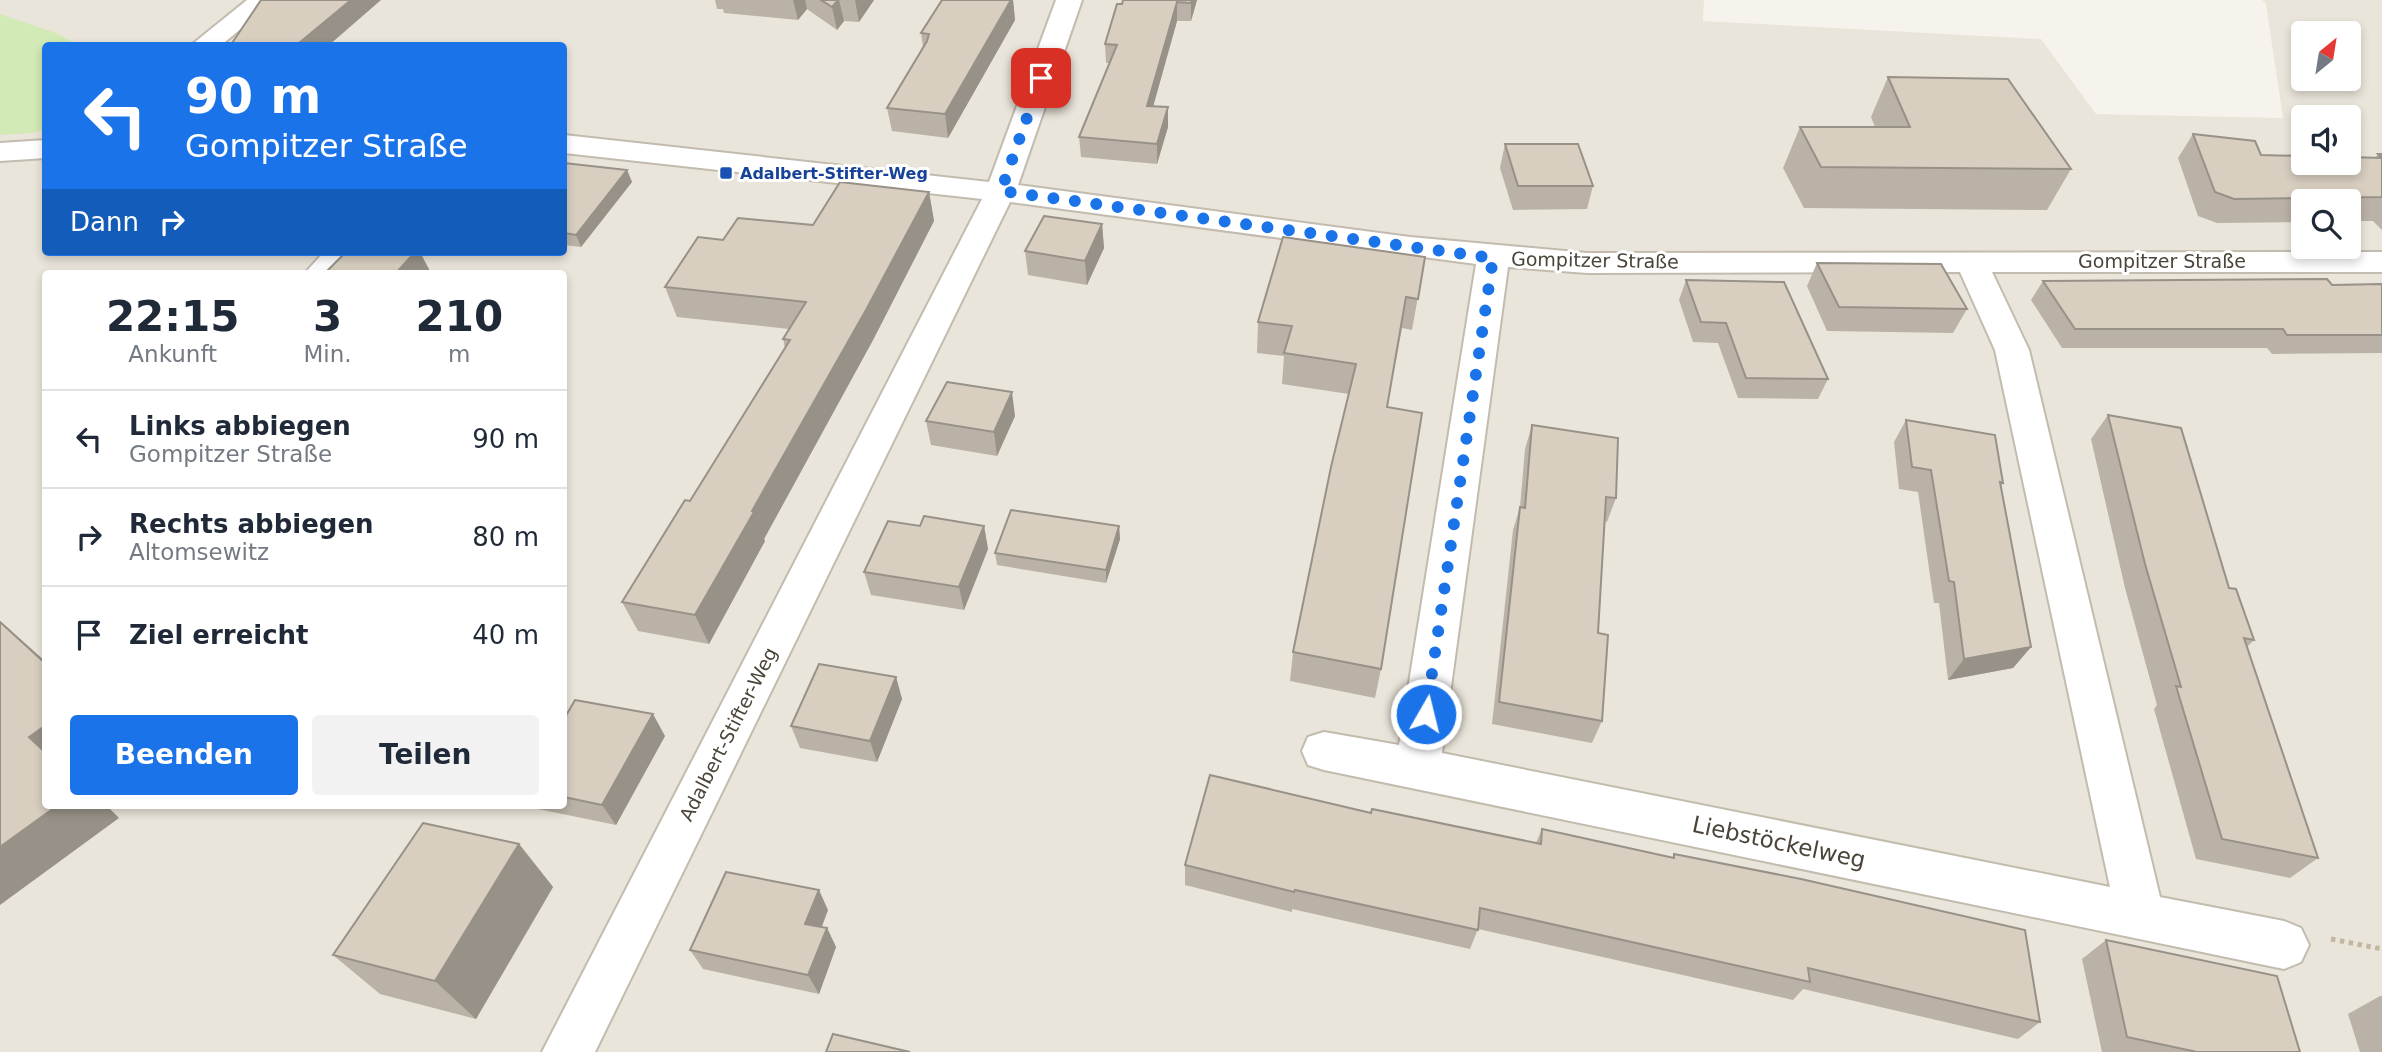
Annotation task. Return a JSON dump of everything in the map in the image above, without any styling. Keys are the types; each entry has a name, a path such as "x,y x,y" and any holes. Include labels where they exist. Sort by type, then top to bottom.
{"street":[{"path":"208,42 263,0"},
{"name":"Adalbert-Stifter-Weg","path":"568,1052 1001,191 1069,0"},
{"name":"Gompitzer Straße","path":"567,144 736,160 1001,191 1493,258 1587,263 2382,262"},
{"path":"0,152 42,149"},
{"path":"324,270 338,256"},
{"path":"1418,768 1493,258"},
{"path":"1971,261 2012,350 2140,914"},
{"name":"Liebstöckelweg","path":"1324,751 2284,945"}],"shaded area":[{"path":"0,0 1704,0 1703,21 2041,39 2096,114 2283,118 2266,4 2262,0 2382,0 2382,1052 0,1052"}],"green space":[{"path":"0,14 56,33 72,42 42,42 42,130 0,135"}],"building":[{"path":"261,0 351,0 300,42 233,42"},
{"path":"821,0 838,0 832,7"},
{"path":"942,0 1011,0 945,114 887,108 927,41 929,34 921,33"},
{"path":"1123,0 1192,0 1191,3 1177,2 1147,106 1168,107 1157,144 1079,137 1117,45 1105,44 1117,4 1122,4"},
{"path":"1888,77 2008,79 2071,169 1821,167 1800,127 1910,127"},
{"path":"2193,134 2255,141 2261,155 2291,156 2291,175 2361,175 2361,157 2382,158 2382,197 2361,197 2361,189 2291,189 2291,198 2234,199 2215,192"},
{"path":"1505,144 1578,144 1593,186 1518,186"},
{"path":"567,163 627,170 576,235 567,234"},
{"path":"840,182 929,192 695,615 622,602 685,500 690,501 790,340 783,339 806,302 665,287 698,237 723,240 738,218 813,225"},
{"path":"1044,216 1102,224 1085,261 1025,251"},
{"path":"1283,237 1425,257 1418,299 1406,297 1387,407 1422,413 1381,669 1293,652 1331,467 1356,364 1284,353 1292,326 1258,322"},
{"path":"342,256 411,256 399,270 328,270"},
{"path":"1817,263 1941,264 1967,309 1839,307"},
{"path":"2327,279 2332,285 2382,284 2382,335 2287,335 2283,329 2075,329 2043,281"},
{"path":"1686,280 1784,282 1828,379 1746,378 1726,323 1701,322"},
{"path":"947,382 1012,392 994,432 926,421"},
{"path":"2108,415 2181,428 2229,588 2236,589 2254,640 2244,638 2318,858 2222,839 2176,686 2181,687 2145,564"},
{"path":"1906,420 1995,435 2003,483 2000,482 2031,647 1964,659 1954,582 1949,581 1931,470 1912,467"},
{"path":"1532,425 1618,438 1616,498 1606,497 1598,633 1608,635 1602,721 1499,702 1520,507 1525,508"},
{"path":"1011,510 1119,526 1106,570 995,553"},
{"path":"924,516 984,526 959,587 864,572 888,521 920,526"},
{"path":"0,622 42,660 42,728 29,737 42,749 42,809 52,809 0,847"},
{"path":"819,664 896,677 870,741 791,726"},
{"path":"575,700 653,714 602,805 567,798 567,714"},
{"path":"1210,775 1371,813 1372,809 1541,844 1542,829 1674,858 1674,854 1801,879 2025,930 2040,1022 1808,968 1810,982 1480,908 1478,930 1295,890 1294,892 1185,865"},
{"path":"423,823 519,844 435,981 333,955"},
{"path":"726,872 819,890 805,924 827,928 808,975 690,950"},
{"path":"2106,940 2277,976 2300,1052 2197,1052 2127,1037"},
{"path":"833,1034 910,1052 826,1052"}],"place":[{"name":"Adalbert-Stifter-Weg","path":"726,173"}],"route":[{"path":"1041,78 1001,191 1493,258 1426,714"}]}
